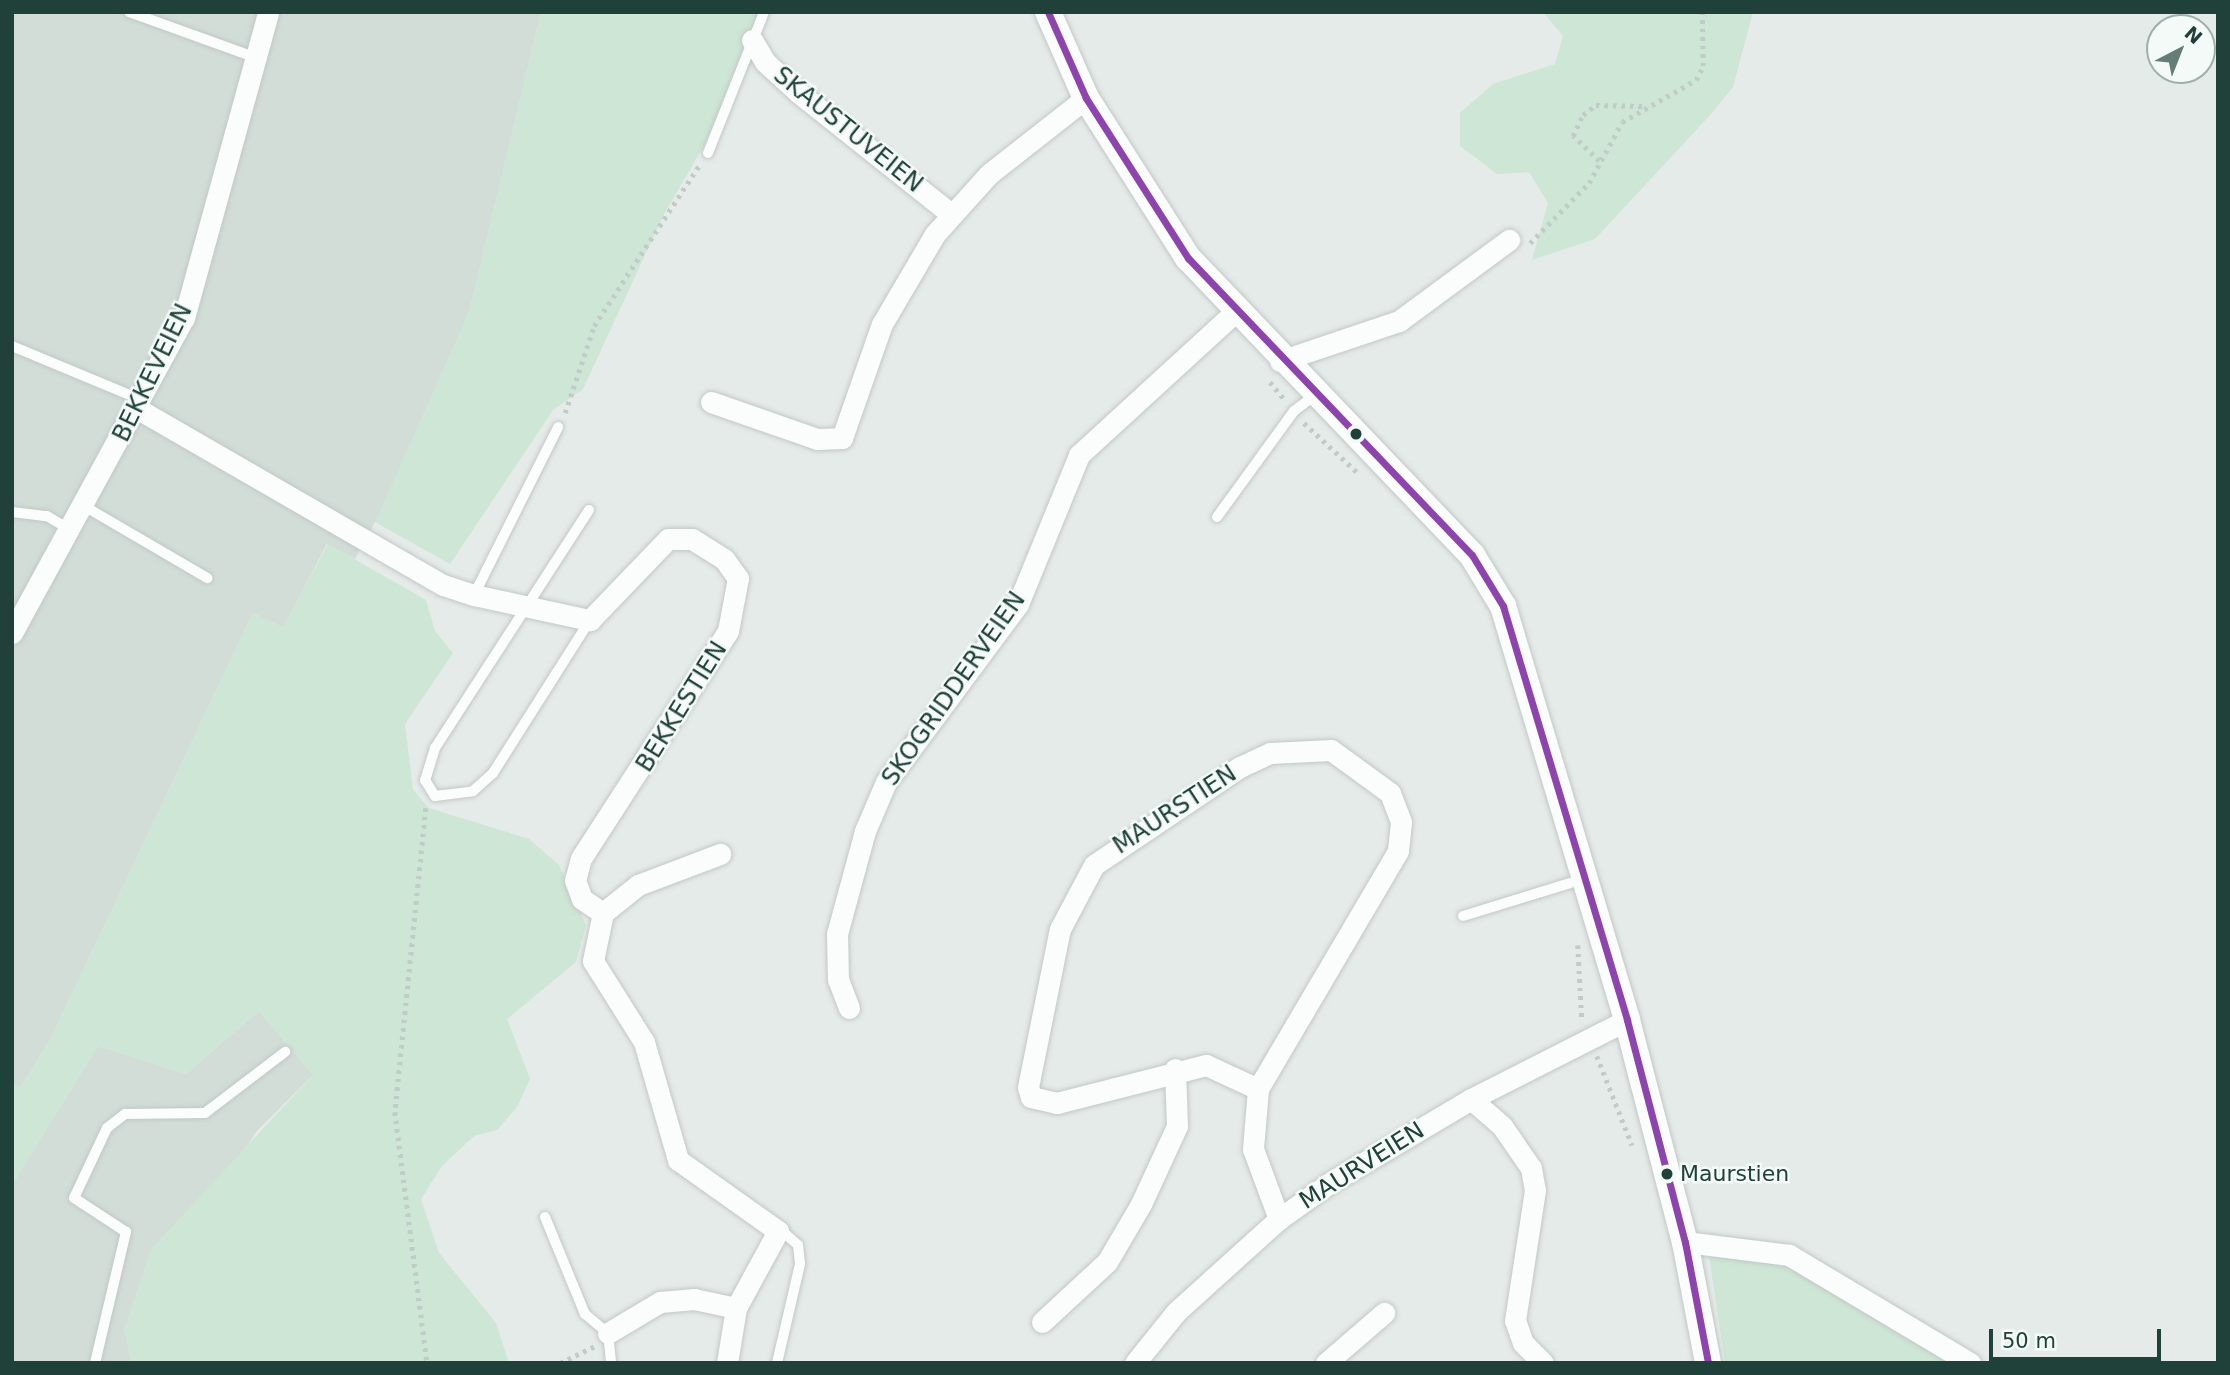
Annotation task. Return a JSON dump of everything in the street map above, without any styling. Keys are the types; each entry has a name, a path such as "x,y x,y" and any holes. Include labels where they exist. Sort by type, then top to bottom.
{"street":[{"name":"BEKKEVEIEN","path":"12,633 140,405 184,318 268,12"},
{"path":"1048,12 1086,98 1159,219 1234,313 1272,368 1304,403 1472,555 1503,606 1627,1020 1685,1242 1708,1363"},
{"name":"SKAUSTUVEIEN","path":"752,40 765,62 799,93 950,213"},
{"path":"712,402 817,439 842,438 882,324 950,213 1086,98"},
{"path":"1272,368 1399,321 1516,243"},
{"name":"SKOGRIDDERVEIEN","path":"849,1008 838,980 837,934 862,839 891,773 1018,604 1079,455 1234,313"},
{"path":"140,405 443,585 530,609 590,620"},
{"name":"BEKKESTIEN","path":"590,620 668,539 692,539 724,559 738,578 728,631 581,858 575,880 582,899 603,913"},
{"name":"MAURSTIEN","path":"1258,1089 1206,1065 1175,1069 1057,1103 1031,1097 1060,929 1094,864 1116,847 1270,753 1331,750 1390,793 1401,822 1398,851 1258,1089 1253,1149 1279,1219"},
{"path":"720,854 638,885 603,913 593,961 644,1042 678,1160 774,1224 777,1239 736,1308 727,1363"},
{"name":"MAURVEIEN","path":"1135,1363 1176,1312 1279,1219 1471,1099 1627,1020"},
{"path":"1042,1322 1107,1262 1141,1204 1177,1126 1175,1069"},
{"path":"1471,1099 1502,1126 1531,1168 1535,1190 1514,1320 1522,1343 1543,1363"},
{"path":"1685,1242 1789,1255 1970,1363"},
{"path":"608,1333 660,1302 694,1299 736,1308"},
{"path":"1326,1363 1384,1313"}],"lane":[{"path":"129,12 257,58"},
{"path":"708,153 764,12"},
{"path":"12,346 140,405"},
{"path":"1217,517 1304,403"},
{"path":"474,595 558,427"},
{"path":"84,506 207,578"},
{"path":"589,510 530,609 435,748 426,766 429,789 454,798 493,773 590,620"},
{"path":"12,512 47,516 70,530"},
{"path":"1463,916 1570,883"},
{"path":"95,1363 125,1232 74,1198 107,1128 125,1114 205,1113 285,1052"},
{"path":"545,1217 586,1314 608,1333 611,1363"},
{"path":"774,1224 798,1245 800,1264 777,1363"}],"path":[{"path":"1516,243 1589,183 1622,122 1643,106 1696,80 1703,66 1702,12"},
{"path":"1599,162 1573,136 1583,115 1596,105 1643,106"},
{"path":"558,427 594,326 708,153"},
{"path":"1272,368 1372,482"},
{"path":"427,1363 395,1112 415,878 429,789"},
{"path":"1577,931 1577,1009 1637,1159"},
{"path":"560,1363 608,1333"}],"shaded area":[{"path":"12,12 541,12 470,309 398,479 355,559 327,544 283,628 253,613 50,1040 21,1087 12,1085"},
{"path":"259,1011 313,1075 257,1131 124,1329 132,1363 12,1363 12,1185 98,1046 186,1074"}],"green space":[{"path":"541,12 766,12 752,63 664,214 583,389 553,410 450,564 375,522 470,309"},
{"path":"1543,12 1753,12 1733,87 1712,113 1595,239 1532,260 1548,203 1529,172 1497,174 1460,146 1460,113 1493,84 1555,64 1563,36"},
{"path":"328,544 426,600 435,631 453,653 405,724 413,790 429,808 529,839 559,865 586,925 576,962 507,1019 530,1079 517,1107 497,1130 474,1136 442,1166 421,1199 439,1253 496,1323 509,1363 132,1363 124,1329 151,1249 313,1075 259,1011 186,1074 98,1046 12,1185 12,1085 21,1087 50,1040 253,613 283,627"},
{"path":"1758,1254 1803,1268 1950,1363 1725,1363 1709,1256"}],"transit line":[{"path":"1048,12 1086,98 1188,258 1472,555 1503,606 1627,1020 1685,1242 1708,1363"}],"place":[{"name":"Maurstien","path":"1667,1174"}]}
